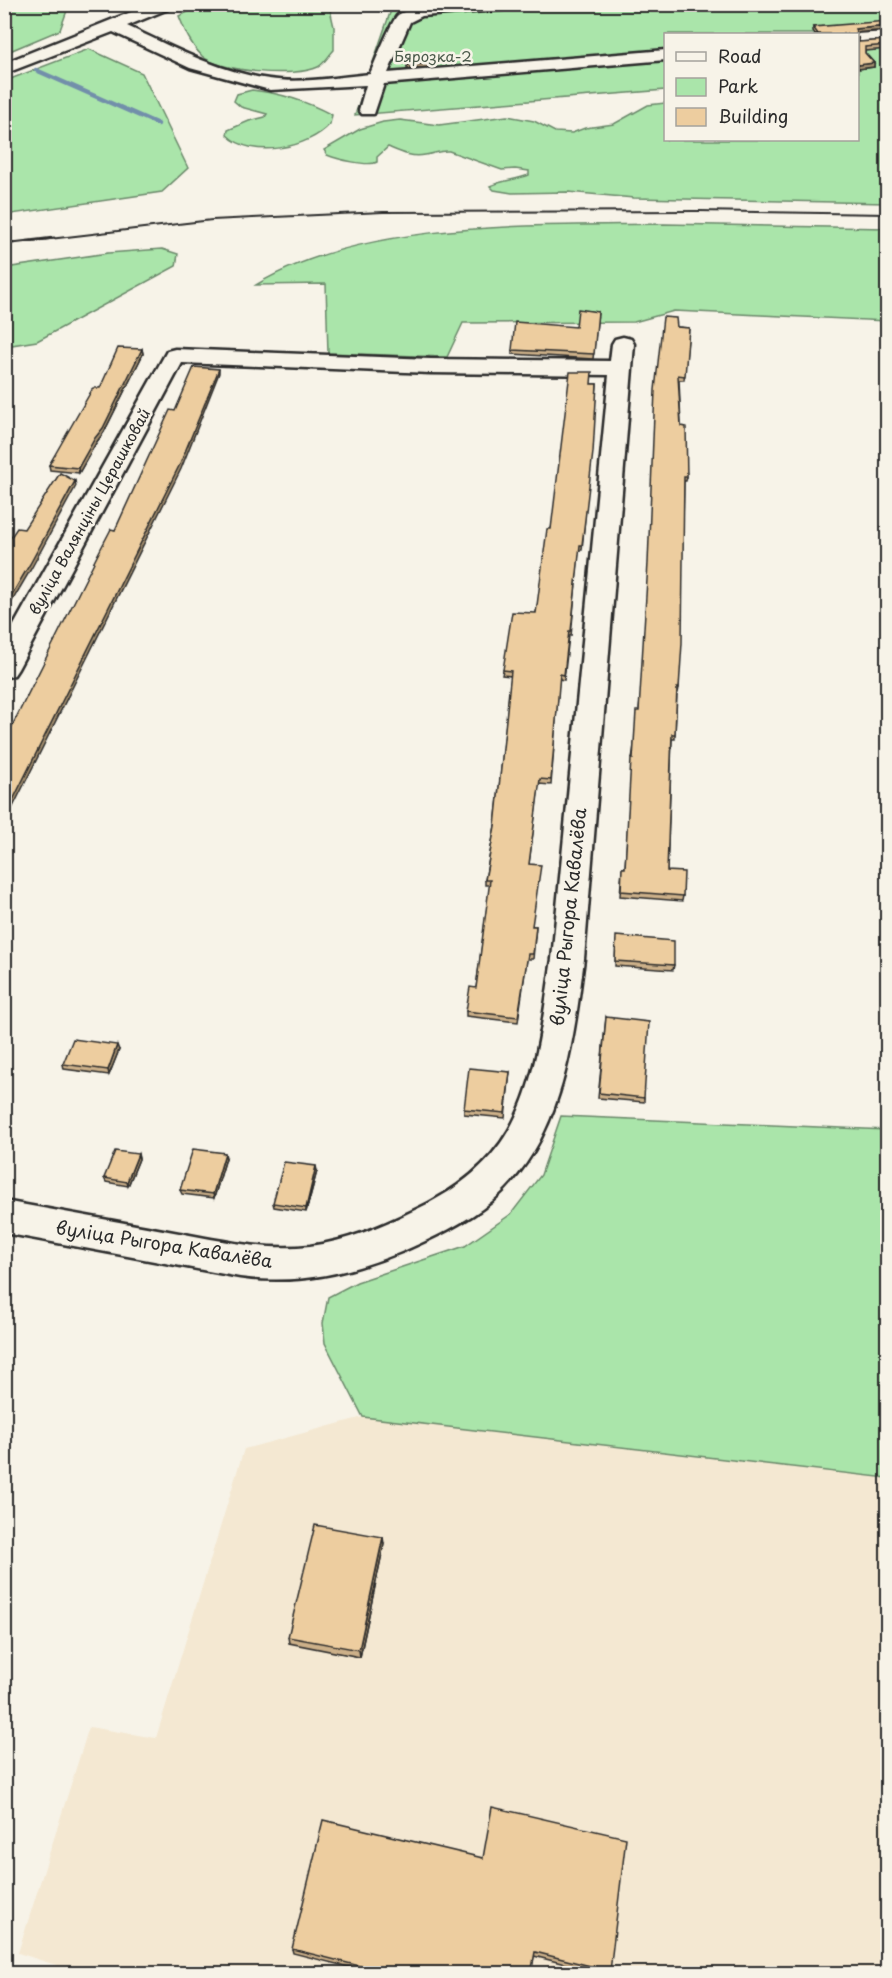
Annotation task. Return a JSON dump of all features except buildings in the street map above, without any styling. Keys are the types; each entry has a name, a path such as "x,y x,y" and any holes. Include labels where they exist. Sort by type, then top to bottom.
{"street":[{"path":"4,69 167,4"},
{"path":"368,110 377,78 403,19 407,16 419,11 511,4"},
{"path":"114,26 196,64 270,85 303,85 664,55"},
{"path":"859,39 888,36"},
{"name":"вуліца Валянціны Церашковай","path":"4,669 175,356 430,366 622,356"},
{"name":"вуліца Рыгора Кавалёва","path":"4,1218 233,1259 276,1264 308,1263 335,1259 383,1243 435,1218 483,1188 505,1165 522,1139 534,1113 559,1023 568,959 622,356"}],"shaded area":[{"path":"363,1417 887,1478 887,1973 84,1974 18,1953 89,1727 156,1738 244,1449"}],"green space":[{"path":"25,4 69,5 60,30 5,53 5,11"},
{"path":"205,4 329,5 334,27 334,50 318,67 293,72 258,72 211,62 194,47 179,16"},
{"name":"Бярозка-2","path":"385,5 887,5 887,203 634,198 568,192 512,193 494,190 490,186 529,175 529,171 502,170 449,151 415,156 388,147 377,157 377,162 367,164 327,155 324,150 360,129 383,122 400,120 439,125 507,116 534,121 555,132 572,133 585,128 614,124 648,105 664,103 664,141 859,141 859,33 664,33 664,90 355,115 392,7"},
{"path":"89,49 142,73 188,168 162,192 5,215 5,81"},
{"path":"252,90 283,96 313,106 332,115 330,124 321,132 295,145 265,149 238,143 227,135 228,130 265,117 267,114 241,107 234,101 237,94"},
{"path":"664,224 887,228 887,321 674,311 634,322 463,323 447,357 328,353 326,284 256,285 299,264 348,248 400,237 454,230 509,227"},
{"path":"162,249 178,254 176,266 37,341 5,346 5,268 108,253"},
{"path":"561,1116 887,1130 887,1478 363,1417 325,1343 323,1323 328,1297 357,1282 465,1246 511,1214 541,1175"}],"waterway":[{"path":"36,70 158,124"}],"railway":[{"path":"41,240 212,220 383,212 698,211 888,214"},
{"path":"4,244 54,238"}]}
